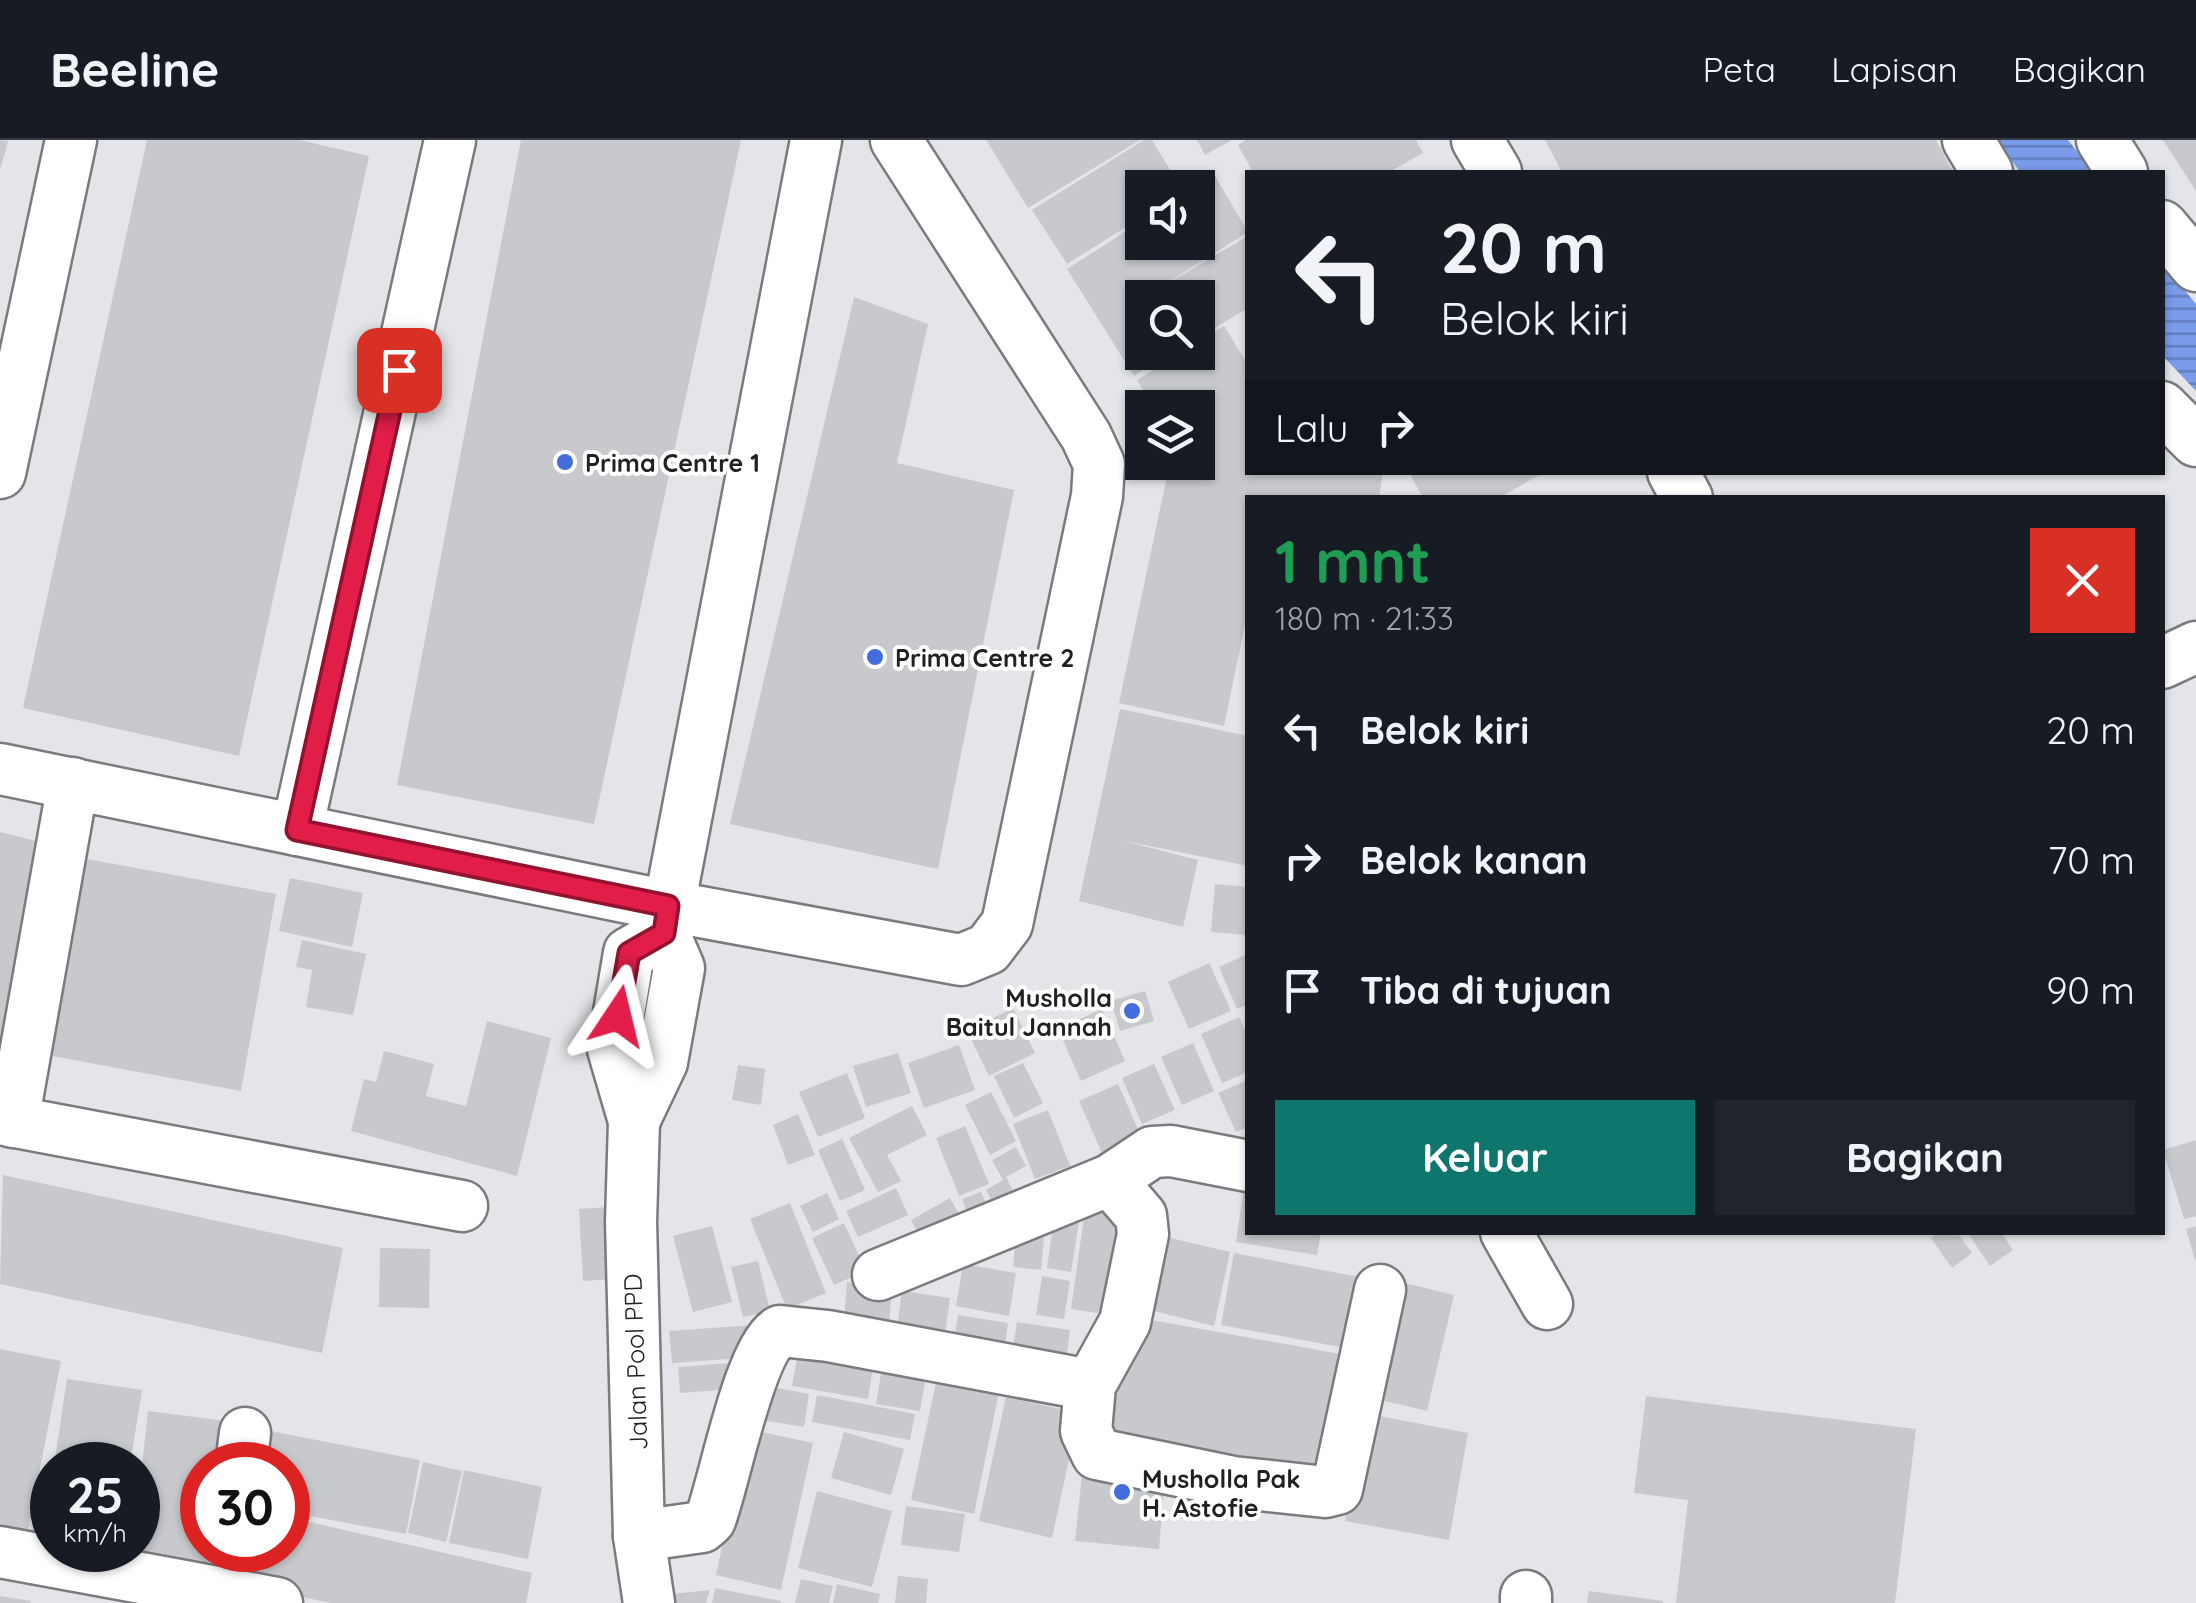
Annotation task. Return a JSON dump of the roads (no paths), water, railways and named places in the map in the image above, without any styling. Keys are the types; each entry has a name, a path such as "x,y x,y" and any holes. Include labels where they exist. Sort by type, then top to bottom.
{"street":[{"path":"0,473 71,140"},
{"path":"297,830 450,140"},
{"path":"666,920 816,140"},
{"path":"0,769 297,830 666,920 961,960 988,949 1007,924 1097,496 1099,464 1086,436 896,140"},
{"path":"1477,140 1495,170"},
{"path":"1968,140 1986,170"},
{"path":"2102,140 2121,170"},
{"path":"2165,230 2196,266"},
{"path":"2165,410 2196,441"},
{"path":"2165,662 2196,647"},
{"path":"73,783 7,1120 462,1206"},
{"name":"Jalan Pool PPD","path":"634,1121 662,1062 679,968 666,920 629,953 614,1048 634,1121 631,1222 639,1536 649,1603"},
{"path":"878,1274 1110,1180 1161,1150 1245,1165"},
{"path":"1110,1180 1140,1216 1143,1234 1126,1322 1090,1385 1086,1431 1097,1454 1233,1482 1331,1492 1342,1480 1380,1290"},
{"path":"1508,1235 1547,1304"},
{"path":"639,1536 697,1528 710,1520 755,1372 771,1338 780,1331 828,1336 1090,1385"},
{"path":"0,1552 180,1568"},
{"path":"227,1572 277,1603"}],"water":[{"path":"1997,140 2068,140 2091,170 2019,170"},
{"path":"2165,267 2196,304 2196,391 2165,358"}],"place":[{"name":"Prima Centre 1","path":"565,462"},
{"name":"Prima Centre 2","path":"875,657"},
{"name":"Musholla Baitul Jannah","path":"1132,1011"},
{"name":"Musholla Pak H. Astofie","path":"1122,1492"}]}
